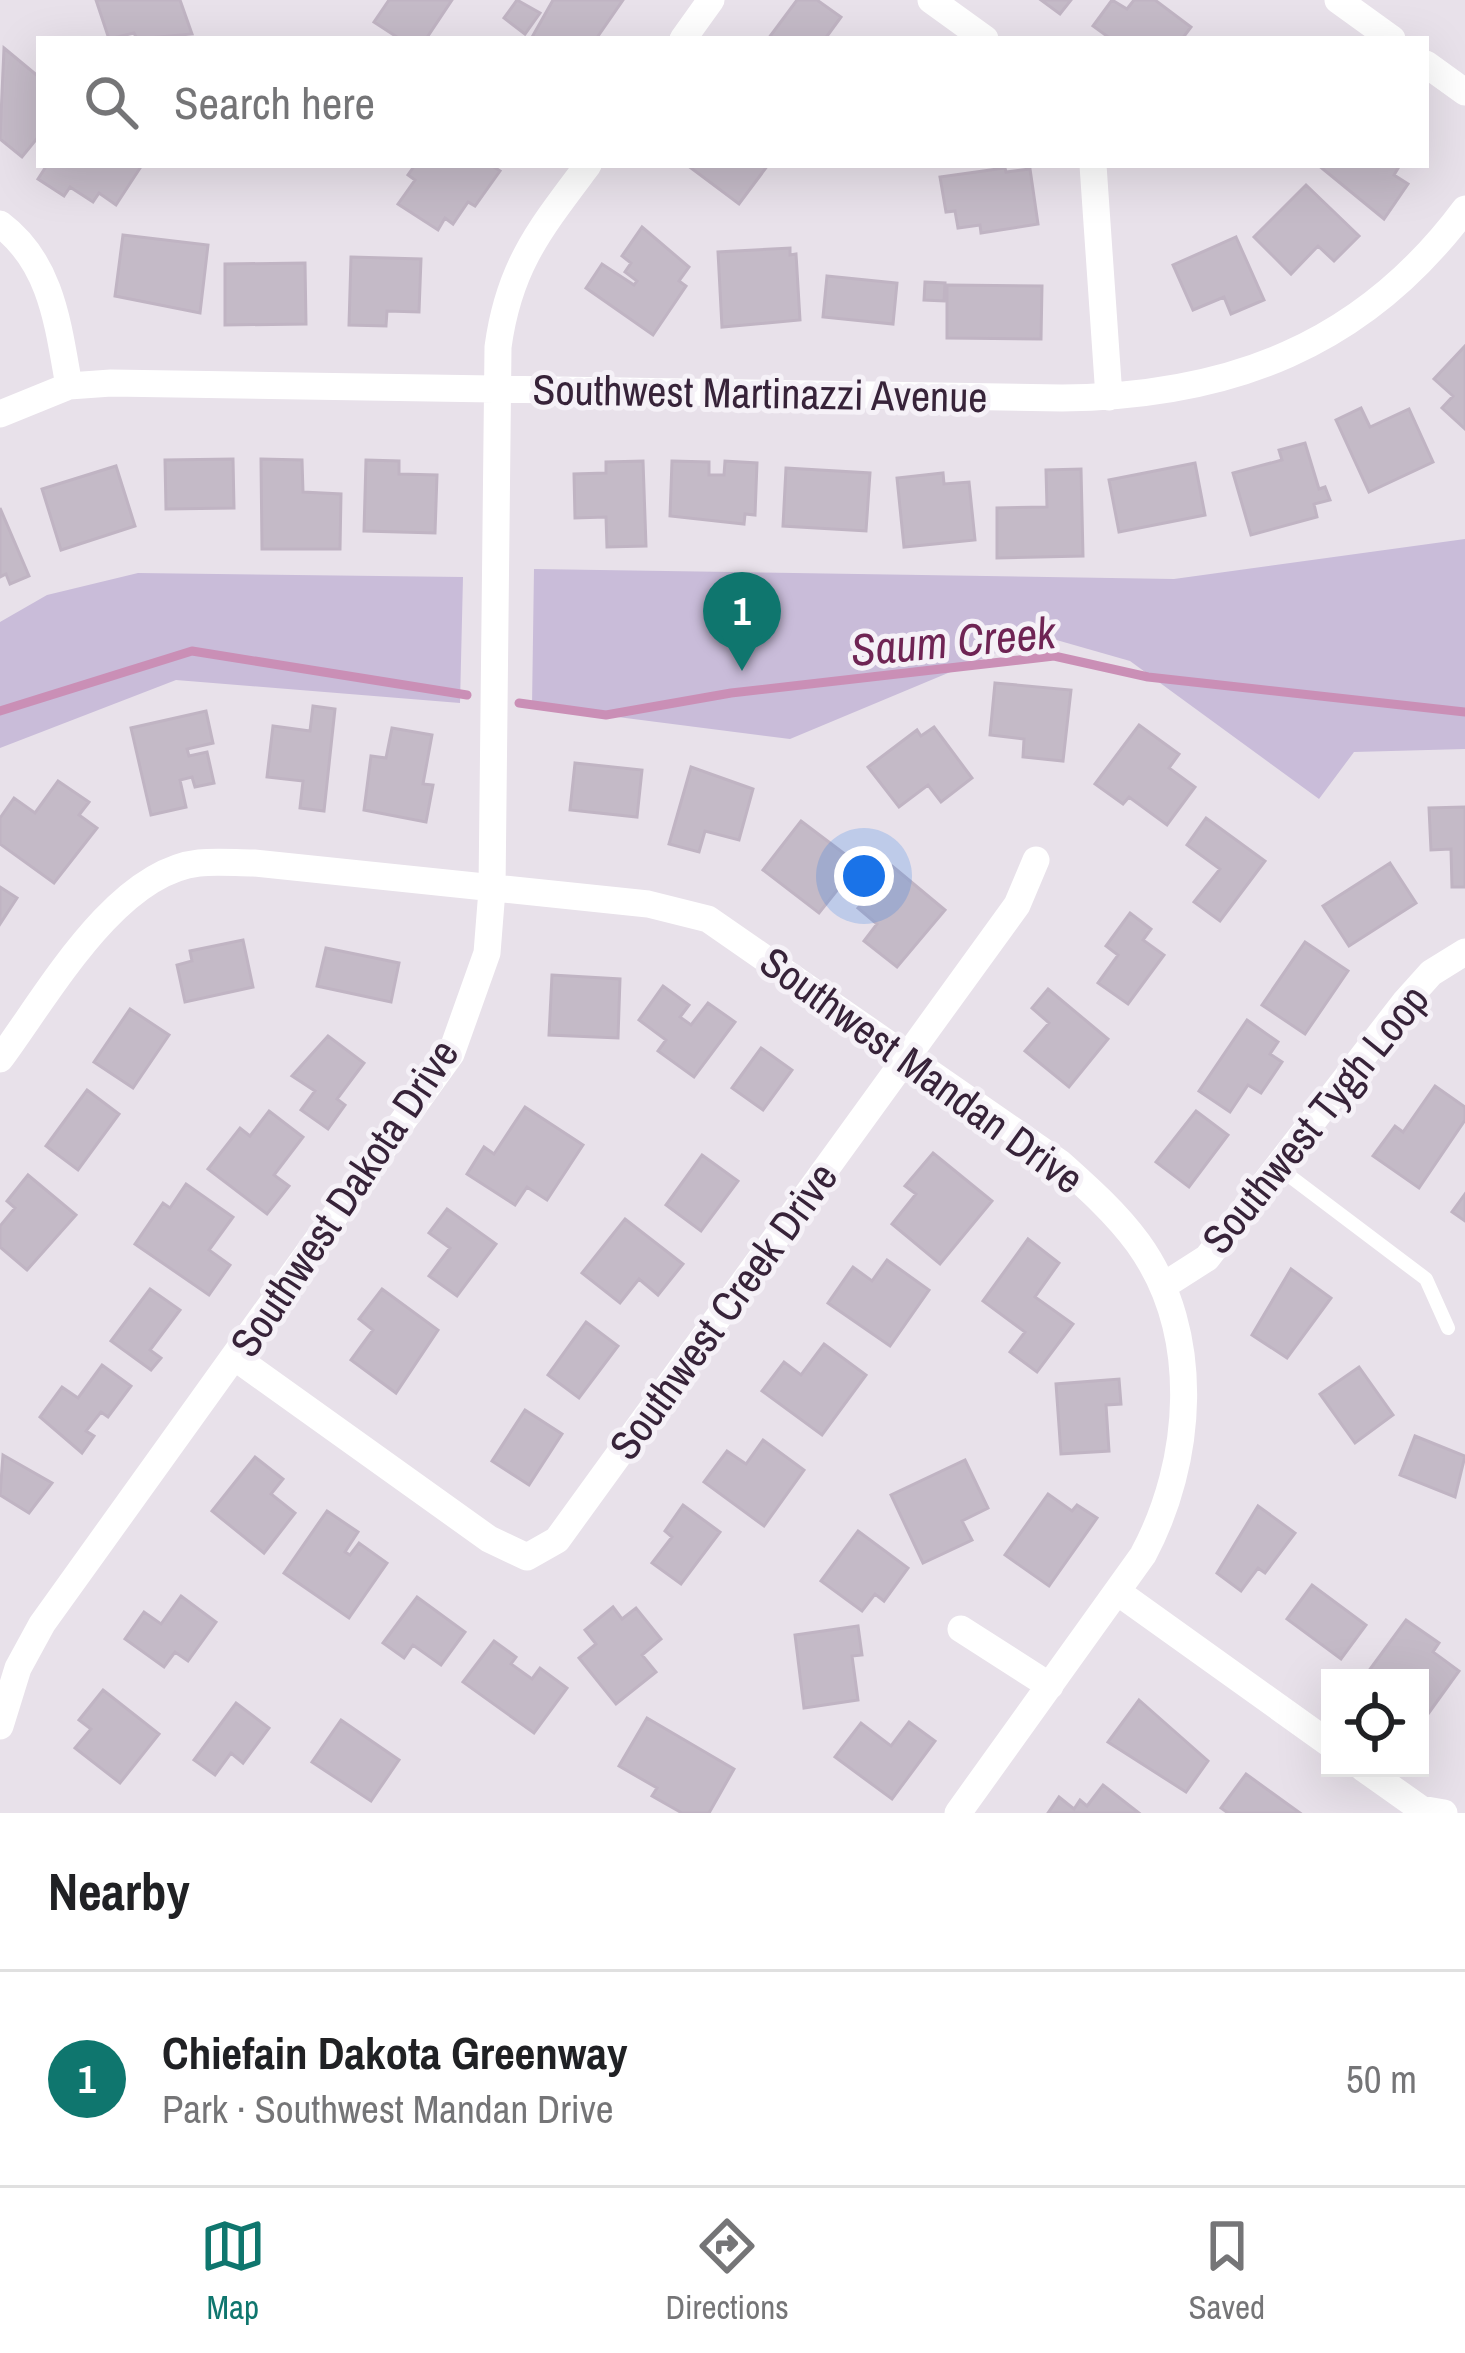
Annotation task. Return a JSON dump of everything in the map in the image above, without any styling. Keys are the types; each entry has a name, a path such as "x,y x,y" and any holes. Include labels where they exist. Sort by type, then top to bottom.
{"street":[{"path":"684,36 711,0"},
{"path":"931,0 982,36"},
{"path":"1338,0 1388,36"},
{"path":"1429,66 1465,92"},
{"name":"Southwest Dakota Drive","path":"0,1726 18,1668 42,1624 451,1054 487,952 492,890 497,388 505,298 526,246 586,168"},
{"path":"1094,168 1109,397"},
{"name":"Southwest Martinazzi Avenue","path":"0,415 69,386 1109,397 1204,385 1334,333 1411,274 1465,209"},
{"path":"0,224 28,249 43,275 55,308 69,386"},
{"name":"Southwest Creek Drive","path":"236,1358 489,1539 527,1557 557,1540 1017,905 1036,860"},
{"name":"Southwest Mandan Drive","path":"0,1059 124,898 157,876 196,862 254,863 648,904 708,919 1060,1163 1106,1205 1139,1245 1163,1286 1185,1397 1180,1454 1167,1510 1119,1593 958,1813"},
{"name":"Southwest Tygh Loop","path":"1163,1286 1207,1258 1406,1002 1431,973 1465,952"},
{"path":"1119,1593 1321,1738"},
{"path":"961,1629 1051,1687"},
{"path":"1376,1777 1420,1809 1444,1813"}],"lane":[{"path":"1279,1168 1426,1279 1448,1328"}],"shaded area":[{"path":"1465,539 1465,749 1354,752 1319,799 1130,661 1039,635 790,739 532,706 534,569 1174,579"},
{"path":"138,573 463,577 460,703 176,680 0,748 0,622 47,595"}],"building":[{"path":"96,0 180,0 192,34 134,33 108,36"},
{"path":"389,0 452,0 428,36 395,36 374,22"},
{"path":"517,0 540,13 525,34 504,18"},
{"path":"553,0 623,0 598,36 533,36"},
{"path":"797,0 817,0 841,17 827,36 770,36"},
{"path":"1041,0 1071,0 1060,14"},
{"path":"1112,0 1127,9 1134,0 1155,0 1191,27 1184,36 1107,36 1093,26"},
{"path":"4,48 36,75 36,140 22,157 0,139"},
{"path":"45,168 140,168 116,205 99,193 93,202 70,187 64,196 38,179"},
{"path":"413,168 500,171 475,206 468,202 453,224 445,218 438,230 398,204 415,180 408,175"},
{"path":"691,168 766,168 739,204"},
{"path":"1005,168 1006,172 1030,169 1038,224 981,233 980,225 958,228 955,211 946,212 940,177"},
{"path":"1322,168 1398,168 1394,175 1408,184 1384,219"},
{"path":"1306,185 1359,236 1334,261 1318,246 1291,274 1254,237"},
{"path":"642,227 689,267 679,281 686,286 653,335 586,288 602,264 634,285 637,281 625,272 631,263 622,256"},
{"path":"123,235 208,245 200,313 115,296"},
{"path":"1236,237 1264,300 1231,314 1224,297 1193,310 1173,265"},
{"path":"790,248 790,255 796,254 800,320 722,327 718,252"},
{"path":"351,257 421,259 419,312 387,311 386,326 349,325"},
{"path":"305,263 306,324 225,325 225,264"},
{"path":"827,276 897,283 893,324 823,317"},
{"path":"925,282 945,283 944,301 924,300"},
{"path":"947,285 1042,286 1041,339 947,338"},
{"path":"1465,346 1465,429 1442,408 1453,396 1434,379"},
{"path":"1361,408 1370,427 1409,409 1433,462 1369,492 1336,420"},
{"path":"1305,443 1319,489 1325,487 1330,500 1314,504 1317,517 1251,535 1233,473 1282,460 1279,450"},
{"path":"233,459 234,508 166,509 165,460"},
{"path":"261,459 302,460 303,492 341,494 340,549 262,549"},
{"path":"366,460 399,461 399,474 437,475 435,533 364,531"},
{"path":"643,461 646,546 607,547 606,517 575,518 574,474 606,473 606,462"},
{"path":"672,461 709,462 709,475 724,475 725,461 757,463 755,515 745,514 744,524 670,516"},
{"path":"1195,463 1205,515 1119,532 1109,480"},
{"path":"116,466 135,526 61,550 42,489"},
{"path":"786,468 870,473 866,531 783,526"},
{"path":"1081,469 1083,556 997,558 997,508 1047,507 1046,470"},
{"path":"943,473 944,484 969,482 975,540 904,547 897,478"},
{"path":"0,508 29,576 10,584 6,574 0,577"},
{"path":"995,683 1071,690 1063,761 1023,757 1024,739 990,735"},
{"path":"313,706 335,709 324,811 300,808 303,781 267,777 273,726 310,731"},
{"path":"206,711 213,743 187,749 189,756 207,752 214,783 195,787 192,777 180,780 186,807 151,815 131,728"},
{"path":"1139,725 1179,754 1169,768 1195,787 1167,825 1129,797 1123,804 1095,784"},
{"path":"934,727 972,778 941,802 928,785 899,807 868,767 917,730 921,736"},
{"path":"392,728 432,735 423,784 433,785 426,822 364,810 371,756 386,758"},
{"path":"575,763 642,770 637,817 570,810"},
{"path":"691,767 753,789 739,840 705,831 699,852 669,844"},
{"path":"58,781 89,802 79,815 97,828 54,883 0,844 0,818 14,798 35,813"},
{"path":"1465,807 1465,887 1452,887 1451,849 1431,850 1429,808"},
{"path":"1206,818 1265,861 1220,921 1194,902 1220,869 1187,845"},
{"path":"801,821 858,864 819,913 763,870"},
{"path":"1390,863 1416,903 1349,946 1323,906"},
{"path":"892,866 945,910 897,967 864,941 877,924 858,908"},
{"path":"0,887 17,898 0,924"},
{"path":"1130,913 1151,929 1143,940 1164,955 1128,1004 1098,983 1118,955 1106,946"},
{"path":"243,940 253,987 185,1002 177,965 192,961 190,951"},
{"path":"1305,942 1348,971 1305,1034 1262,1005"},
{"path":"326,948 399,963 391,1002 317,986"},
{"path":"552,975 620,979 618,1038 549,1035"},
{"path":"663,986 689,1005 680,1017 691,1025 708,1003 735,1022 694,1077 658,1051 666,1040 639,1020"},
{"path":"1048,989 1108,1039 1069,1087 1025,1051 1049,1023 1032,1008"},
{"path":"130,1009 169,1035 133,1088 94,1062"},
{"path":"1247,1020 1278,1042 1270,1054 1282,1062 1261,1093 1248,1085 1230,1112 1199,1091"},
{"path":"328,1036 364,1063 337,1099 345,1105 328,1129 301,1110 315,1091 292,1076"},
{"path":"761,1048 792,1070 763,1110 732,1088"},
{"path":"1435,1086 1465,1107 1465,1120 1419,1188 1373,1156 1395,1126 1403,1132"},
{"path":"87,1090 119,1114 78,1170 46,1146"},
{"path":"525,1107 583,1145 547,1200 527,1187 515,1205 467,1174 484,1147 494,1154"},
{"path":"269,1111 303,1137 274,1175 289,1186 267,1214 208,1169 240,1128 250,1136"},
{"path":"1196,1111 1228,1135 1189,1187 1156,1162"},
{"path":"933,1153 992,1201 940,1264 892,1224 916,1194 905,1186"},
{"path":"702,1155 738,1181 701,1231 666,1205"},
{"path":"28,1175 76,1215 27,1270 0,1247 0,1226 15,1208 7,1201"},
{"path":"186,1184 233,1217 209,1250 230,1265 209,1295 135,1244 163,1203 170,1208"},
{"path":"1465,1194 1465,1221 1452,1212"},
{"path":"447,1209 496,1244 457,1296 429,1276 450,1248 429,1233"},
{"path":"625,1219 683,1264 658,1295 639,1279 620,1303 582,1273"},
{"path":"1028,1239 1059,1263 1035,1297 1073,1324 1037,1372 1010,1352 1025,1332 983,1301"},
{"path":"887,1260 929,1290 890,1346 828,1303 853,1267 872,1281"},
{"path":"1291,1269 1331,1298 1287,1358 1252,1335"},
{"path":"150,1289 180,1310 150,1350 161,1358 151,1370 111,1341"},
{"path":"382,1289 438,1330 396,1393 351,1360 373,1330 359,1319"},
{"path":"586,1322 618,1346 579,1398 548,1375"},
{"path":"824,1344 866,1375 822,1435 762,1391 784,1362 801,1375"},
{"path":"102,1365 131,1386 108,1417 101,1412 86,1431 94,1436 82,1453 40,1417 62,1387 78,1398"},
{"path":"1359,1367 1393,1415 1355,1443 1320,1394"},
{"path":"1119,1379 1121,1404 1106,1405 1109,1451 1061,1454 1056,1384"},
{"path":"525,1410 562,1434 529,1485 492,1461"},
{"path":"1415,1436 1465,1456 1455,1497 1400,1475"},
{"path":"763,1440 804,1470 764,1526 704,1482 727,1451 746,1464"},
{"path":"3,1455 52,1483 29,1513 0,1495"},
{"path":"255,1457 283,1479 271,1494 295,1513 264,1553 212,1511"},
{"path":"965,1460 988,1508 962,1521 972,1540 923,1563 891,1495"},
{"path":"1048,1494 1072,1511 1077,1505 1097,1518 1049,1586 1005,1555"},
{"path":"683,1505 720,1532 681,1584 652,1563 672,1537 665,1531"},
{"path":"1258,1506 1295,1533 1265,1573 1258,1568 1241,1591 1217,1573"},
{"path":"327,1511 358,1532 345,1552 350,1555 359,1543 387,1563 349,1618 284,1573"},
{"path":"858,1531 908,1568 884,1601 875,1594 862,1611 821,1581"},
{"path":"1312,1585 1366,1625 1341,1659 1287,1619"},
{"path":"181,1596 216,1622 188,1661 175,1652 164,1667 125,1639 144,1612 161,1624"},
{"path":"417,1597 465,1632 441,1665 413,1645 404,1658 383,1643"},
{"path":"613,1607 622,1619 636,1608 661,1639 642,1655 656,1672 616,1704 579,1658 596,1644 585,1630"},
{"path":"1406,1620 1439,1643 1433,1652 1459,1671 1429,1713 1429,1669 1370,1669"},
{"path":"858,1626 862,1655 852,1656 858,1700 804,1708 795,1635"},
{"path":"494,1641 516,1657 511,1664 532,1679 540,1668 567,1688 534,1733 463,1682"},
{"path":"103,1690 159,1734 120,1783 75,1748 91,1729 79,1720"},
{"path":"1139,1700 1208,1761 1186,1792 1108,1742"},
{"path":"236,1703 269,1728 243,1763 231,1753 215,1775 194,1760"},
{"path":"647,1718 734,1769 709,1813 682,1813 652,1796 657,1788 619,1766"},
{"path":"341,1720 399,1760 371,1801 312,1762"},
{"path":"909,1722 935,1741 892,1799 835,1757 861,1723 891,1746"},
{"path":"1246,1774 1300,1813 1228,1813 1221,1808"},
{"path":"1103,1785 1139,1813 1048,1813 1059,1797 1074,1809 1080,1800 1087,1806"}],"waterway":[{"name":"Saum Creek","path":"0,711 192,651 467,695"},
{"name":"Saum Creek","path":"519,703 606,715 731,693 1054,656 1148,677 1465,712"}],"place":[{"name":"Chiefain Dakota Greenway","path":"742,671"}]}
